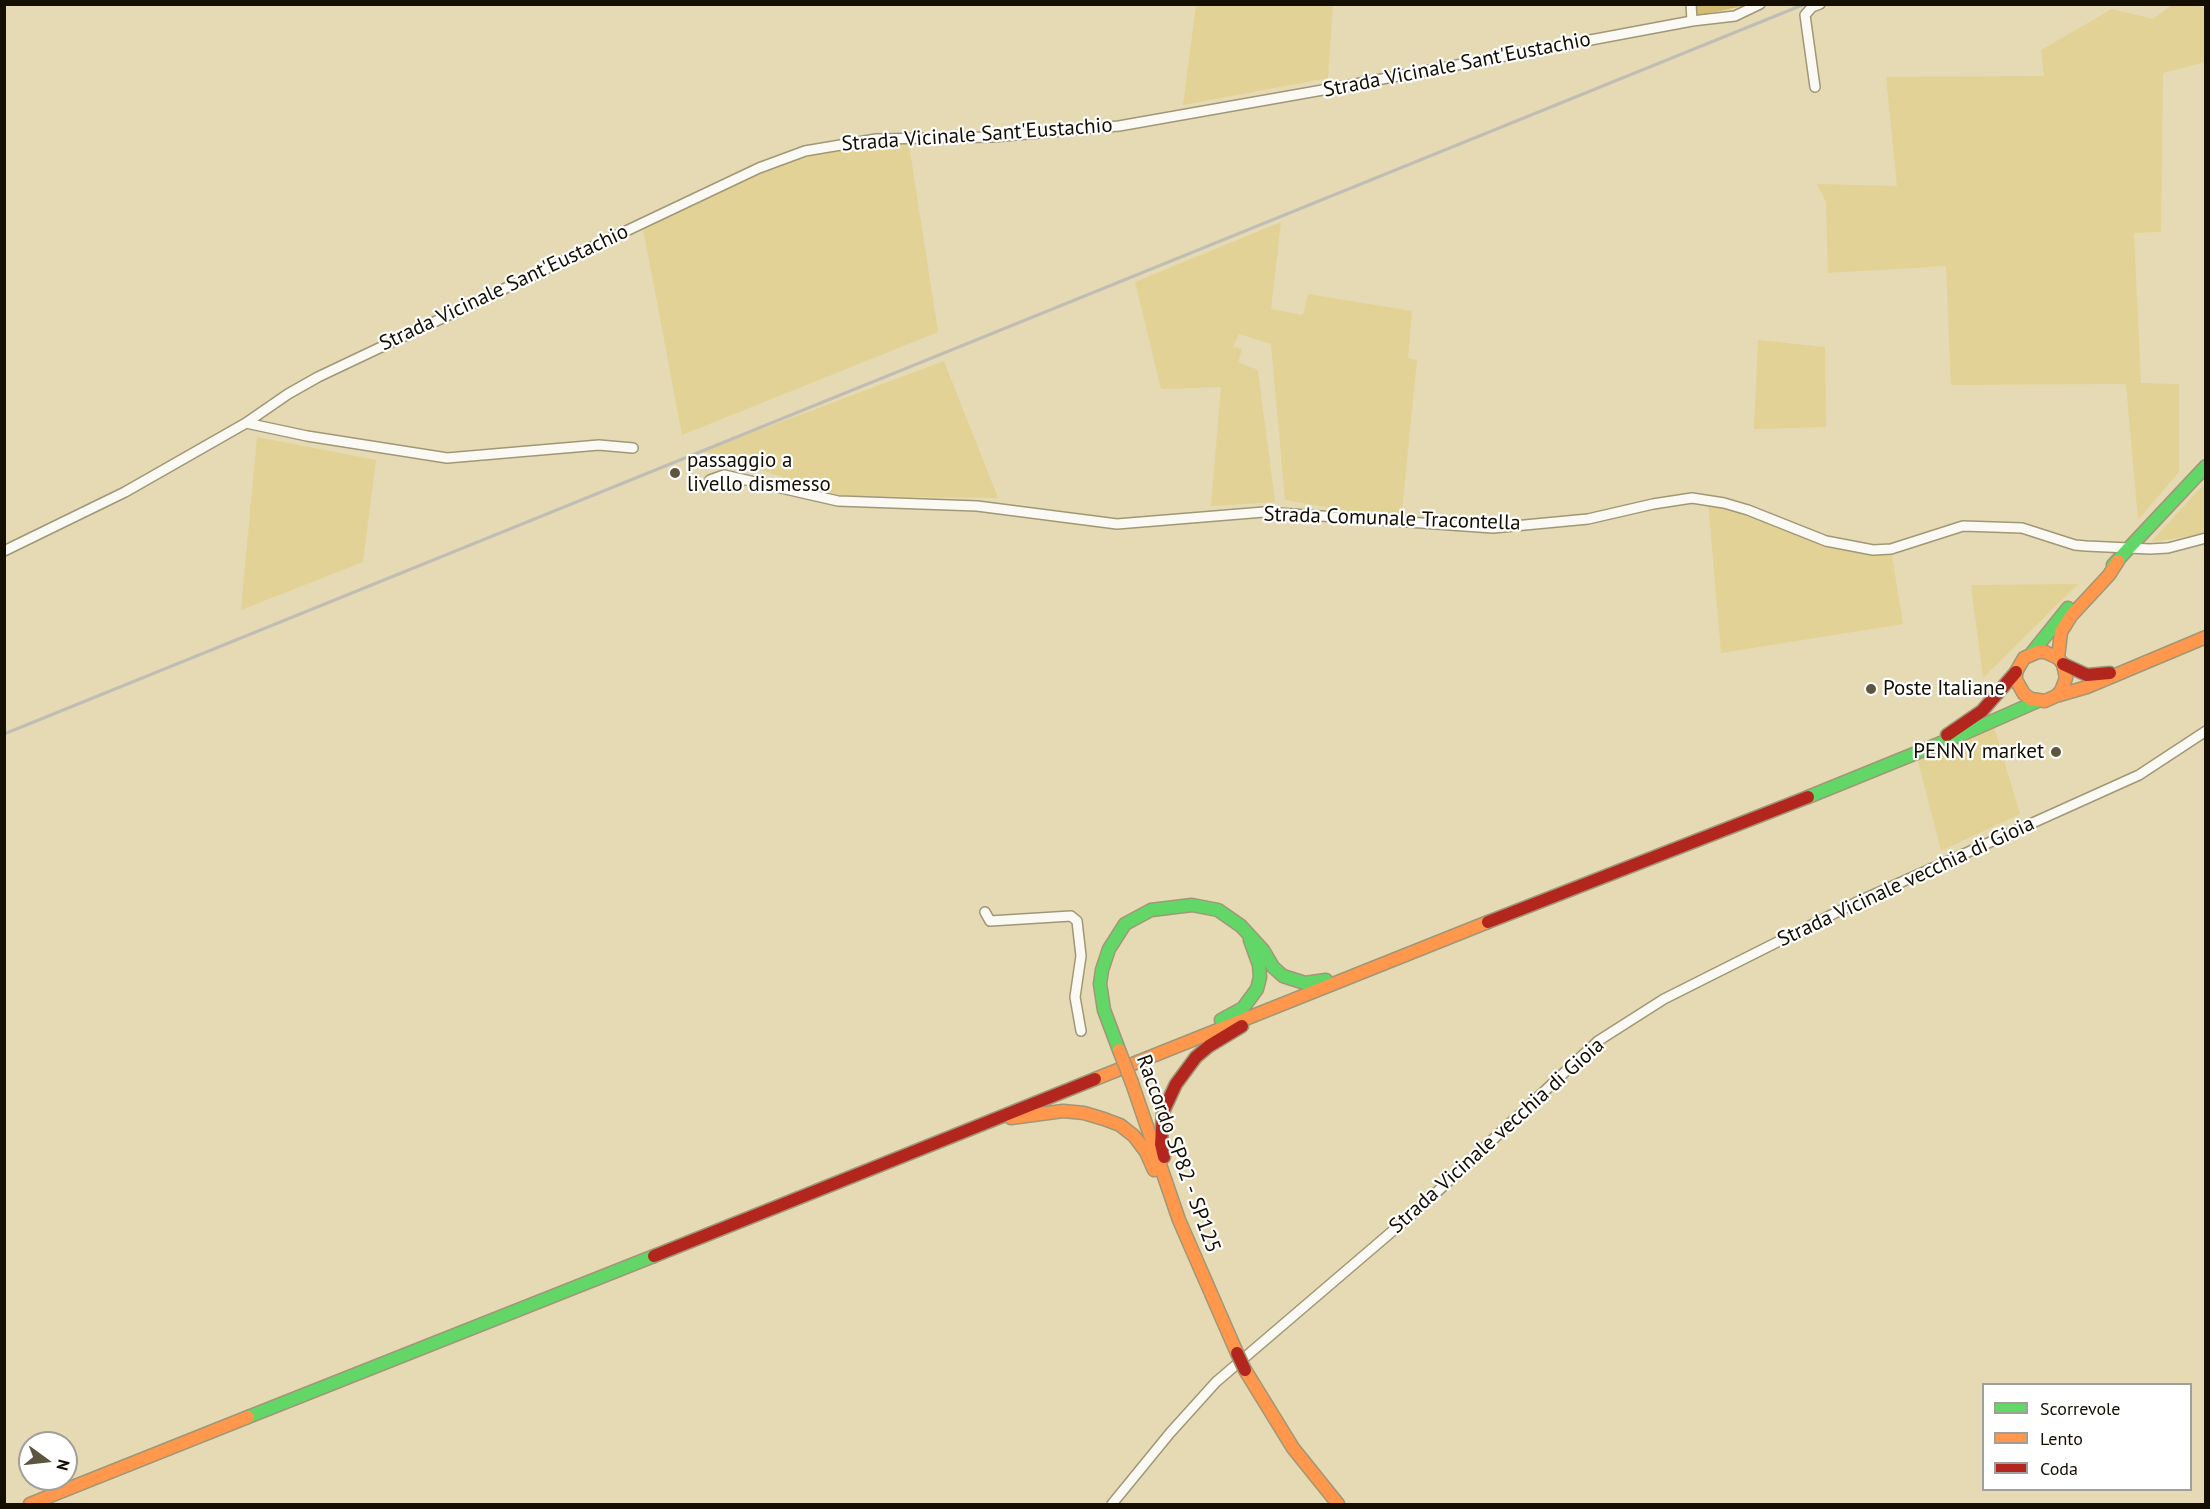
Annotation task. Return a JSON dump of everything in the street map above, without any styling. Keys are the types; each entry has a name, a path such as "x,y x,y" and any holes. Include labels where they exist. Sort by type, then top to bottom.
{"main road":[{"path":"2031,654 2075,600 2118,561 2205,466"},
{"path":"2056,696 2066,678 2060,661 2059,639 2066,622 2109,575 2118,561"},
{"path":"30,1504 700,1238 1275,1006 1889,764 2038,701 2045,701 2087,687 2205,637"},
{"path":"1889,764 1946,736 1982,711 2016,672 2024,658 2031,654 2045,652 2087,675 2126,670"},
{"path":"2016,672 2016,680 2024,694 2038,701"},
{"name":"Raccordo SP82 - SP125","path":"1338,1504 1293,1448 1253,1387 1237,1353 1175,1208 1104,1010 1100,984 1109,949 1125,924 1150,910 1192,905 1208,907 1226,914 1263,950 1282,976 1293,980 1316,983 1358,970 1376,968"},
{"path":"1157,1054 1235,1014 1250,1000 1257,989 1260,977 1259,965 1248,936"},
{"path":"1175,1208 1161,1144 1163,1112 1169,1098 1186,1068 1196,1057 1209,1046 1275,1006"},
{"path":"989,1121 1063,1111 1083,1113 1120,1125 1134,1136 1146,1152 1175,1208"}],"street":[{"path":"1691,4 1692,21"},
{"name":"Strada Vicinale Sant'Eustachio","path":"4,551 125,492 246,423 288,394 375,349 759,168 805,151 876,139 993,137 1119,126 1692,21 1735,16 1760,4"},
{"path":"1815,87 1805,15 1812,7 1820,4"},
{"path":"246,423 307,436 447,458 599,445 633,448"},
{"name":"Strada Comunale Tracontella","path":"710,480 724,475 838,501 976,506 1123,524 1264,512 1493,528 1588,519 1653,504 1692,498 1724,503 1748,510 1826,541 1874,550 1891,549 1951,529 1976,526 2022,528 2075,545 2169,548 2205,538"},
{"name":"Strada Vicinale vecchia di Gioia","path":"1112,1504 1170,1432 1216,1382 1423,1205 1598,1041 1664,999 1845,908 2139,775 2205,731"},
{"path":"985,912 990,921 1071,916 1077,921 1081,956 1075,997 1080,1031"}],"shaded area":[{"path":"1196,5 1333,5 1328,78 1183,105"},
{"path":"1692,5 1747,5 1693,17"},
{"path":"2172,5 2201,5 2205,10 2205,62 2163,73 2161,232 2134,233 2141,383 2179,384 2179,472 2138,520 2126,384 1951,385 1946,266 1828,273 1826,202 1817,184 1897,186 1886,77 2044,76 2041,50 2112,9 2153,19"},
{"path":"908,138 938,332 682,435 642,223 752,172 818,148"},
{"path":"1281,222 1271,309 1303,315 1308,294 1412,311 1408,358 1417,360 1401,520 1285,500 1271,344 1239,334 1233,347 1242,349 1238,362 1258,370 1275,502 1211,506 1221,387 1161,389 1135,282"},
{"path":"1758,340 1825,347 1826,427 1754,429"},
{"path":"944,361 998,498 841,496 703,451"},
{"path":"257,437 376,460 363,562 241,610"},
{"path":"2205,483 2205,534 2151,542"},
{"path":"1708,500 1819,538 1891,549 1903,624 1721,653"},
{"path":"2078,584 1983,678 1971,585"},
{"path":"1992,720 2020,814 1941,851 1917,757"}],"railway":[{"path":"4,734 1805,4"}],"traffic: fast":[{"path":"2113,565 2206,466"},
{"path":"2031,654 2068,608"},
{"path":"1808,797 2038,701"},
{"path":"1119,1050 1104,1010 1100,984 1102,970 1109,949 1125,924 1151,910 1192,905 1218,910 1241,926 1263,950 1273,967 1283,976 1305,983 1326,980"},
{"path":"1221,1020 1243,1008 1257,989 1260,977 1259,965 1250,940"},
{"path":"248,1417 654,1256"}],"traffic: slow":[{"path":"2058,658 2045,652 2038,652 2024,658 2016,672 2016,680 2024,694 2031,699 2045,701 2061,691 2066,678 2063,664 2058,658 2061,632 2071,616 2109,575 2118,561"},
{"path":"2056,696 2087,687 2206,637"},
{"path":"1095,1079 1488,922"},
{"path":"1119,1050 1132,1083"},
{"path":"1132,1083 1179,1220 1237,1353"},
{"path":"1011,1118 1063,1111 1084,1113 1104,1119 1120,1125 1134,1136 1146,1152 1154,1170"},
{"path":"1245,1370 1293,1448 1338,1504"},
{"path":"30,1504 248,1417"}],"traffic: jam":[{"path":"2063,664 2087,675 2110,673"},
{"path":"1947,735 1982,711 2016,672"},
{"path":"1488,922 1808,797"},
{"path":"1164,1157 1161,1144 1163,1112 1176,1084 1196,1057 1209,1046 1242,1026"},
{"path":"654,1256 1095,1079"},
{"path":"1237,1353 1245,1370"}],"place":[{"name":"passaggio a livello dismesso","path":"675,473"},
{"name":"Poste Italiane","path":"1871,689"},
{"name":"PENNY market","path":"2056,752"}]}
